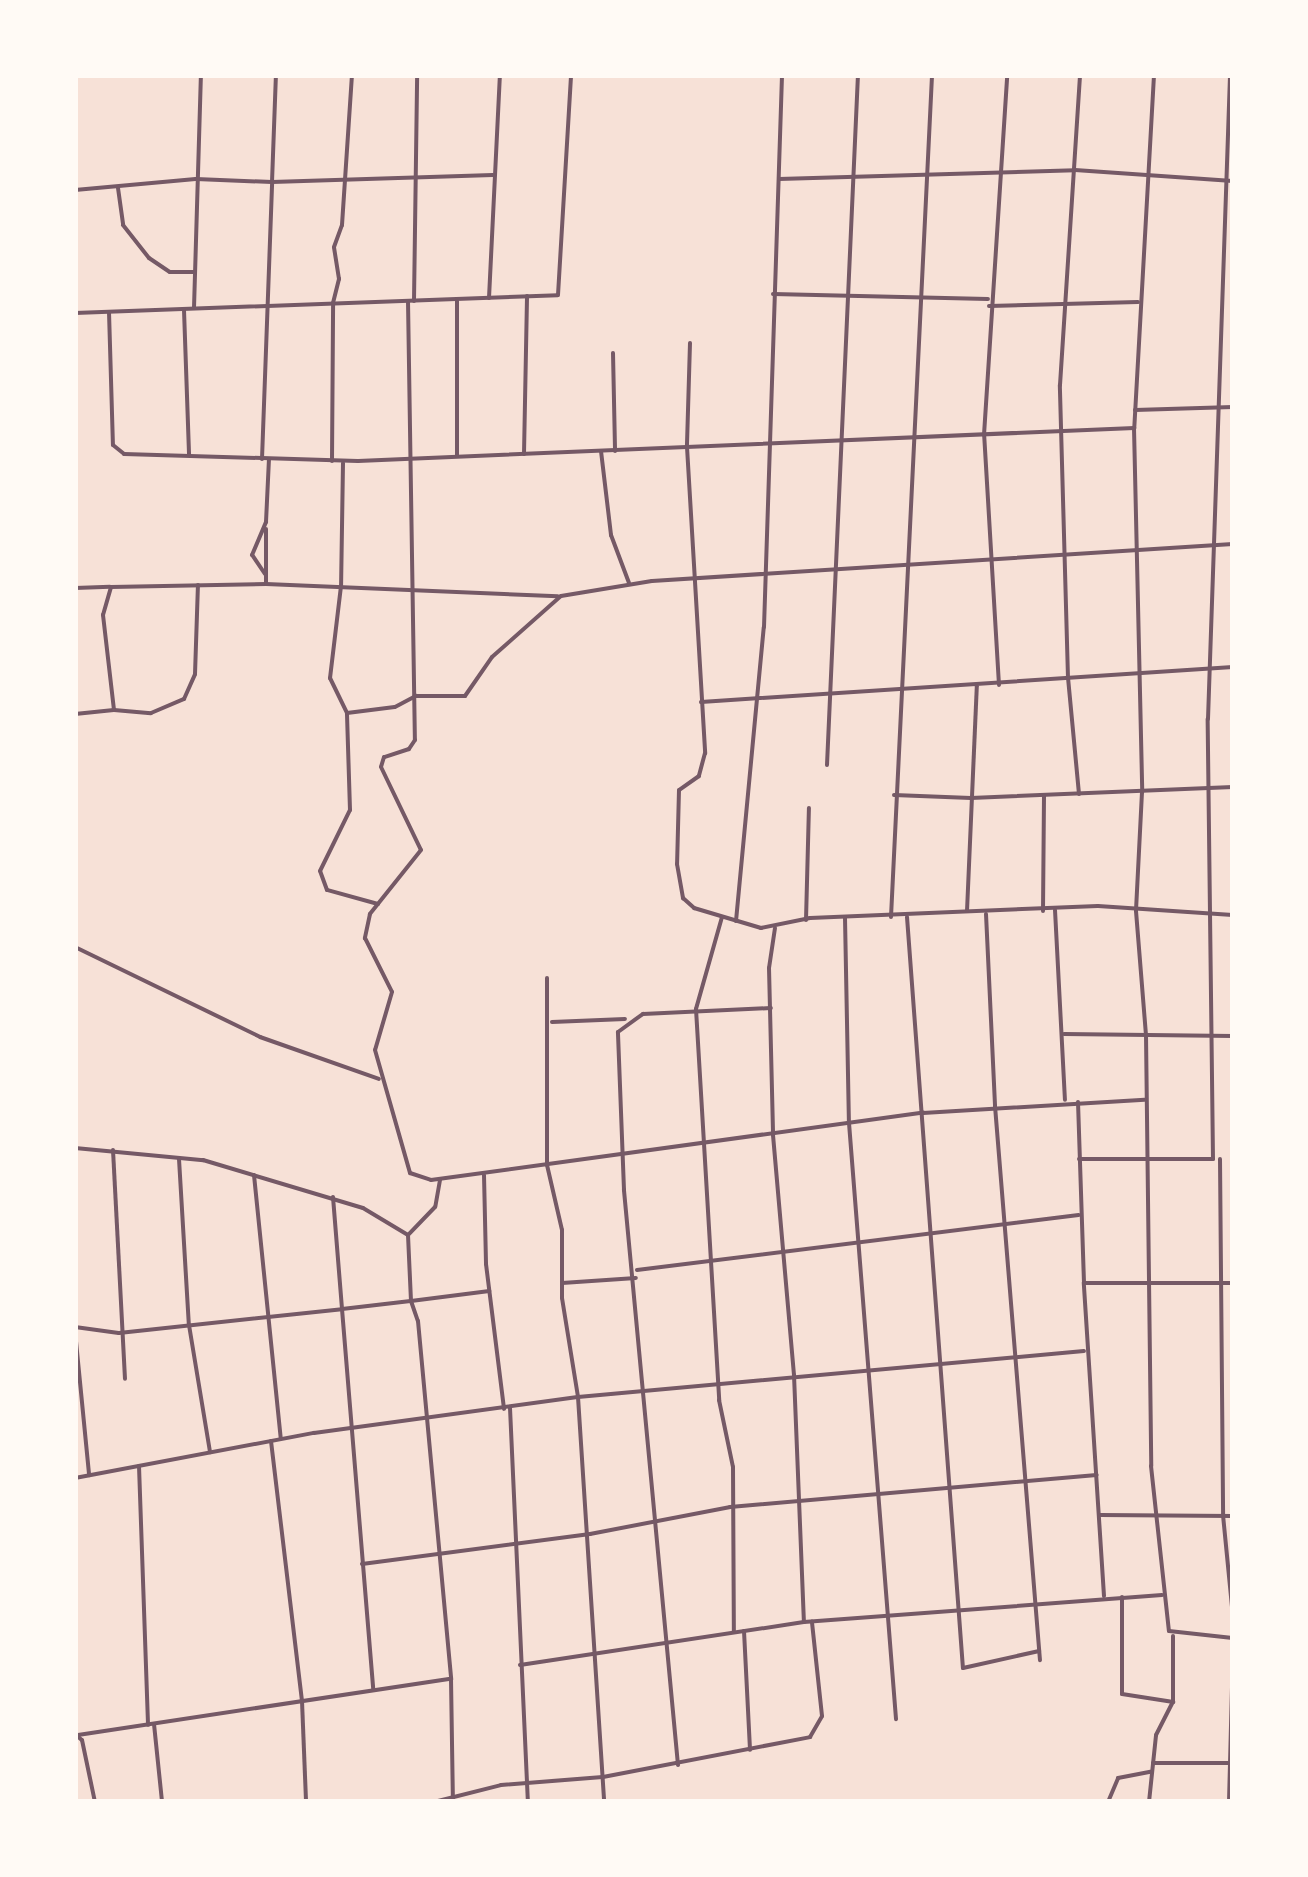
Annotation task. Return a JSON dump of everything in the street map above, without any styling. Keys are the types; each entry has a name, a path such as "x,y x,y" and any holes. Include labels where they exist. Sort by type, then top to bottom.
{"street":[{"path":"194,308 201,75"},
{"path":"262,458 263,305 276,75"},
{"path":"332,461 333,303 352,75"},
{"path":"417,75 406,459 415,740 408,749 384,757 381,768 408,812 420,856 378,904 366,947 392,992 376,1032 380,1080 402,1161 419,1178 440,1179 624,1157 923,1113 1065,1101 1144,1100"},
{"path":"489,298 500,75"},
{"path":"75,313 554,296 560,288 571,75"},
{"path":"736,921 759,700 766,574 766,441 782,75"},
{"path":"828,765 858,75"},
{"path":"891,918 932,75"},
{"path":"999,684 984,435 989,302 1006,75"},
{"path":"1079,794 1068,678 1060,431 1080,75"},
{"path":"1149,1802 1156,1735 1173,1702 1173,1634 1162,1596 1154,1517 1151,1282 1144,1158 1146,1035 1136,911 1142,792 1134,428 1138,302 1154,75"},
{"path":"1212,1159 1215,1036 1209,668 1215,544 1214,407 1230,75"},
{"path":"779,180 927,171 1075,170 1233,181"},
{"path":"75,190 196,179 272,182 493,175"},
{"path":"118,186 123,225 149,258 170,272 195,272"},
{"path":"773,294 989,302 1138,302"},
{"path":"524,454 528,296"},
{"path":"457,300 457,456"},
{"path":"184,308 189,456"},
{"path":"109,312 114,448 124,454 342,461 1134,428"},
{"path":"690,344 688,447 702,771 679,790 678,884 694,908 775,928 806,920 1114,906 1136,911 1233,915"},
{"path":"613,354 615,451"},
{"path":"1135,410 1233,406"},
{"path":"601,449 611,535 629,583"},
{"path":"266,584 269,459"},
{"path":"342,461 341,586 330,678 348,713 350,810 320,871 327,890 378,904"},
{"path":"266,522 252,554 266,574"},
{"path":"75,588 266,584 412,588 430,595 561,596 629,583 1233,544"},
{"path":"75,714 114,710 151,713 184,699 195,674 198,584"},
{"path":"110,587 104,616 114,710"},
{"path":"348,713 395,708 416,696 465,696 492,657 561,596"},
{"path":"701,702 830,698 1233,667"},
{"path":"967,914 976,686"},
{"path":"894,795 971,798 1233,786"},
{"path":"1043,911 1044,796"},
{"path":"806,920 809,808"},
{"path":"1055,910 1065,1101"},
{"path":"986,914 994,1106 1029,1482 1040,1660"},
{"path":"908,917 963,1668 1040,1651"},
{"path":"722,918 696,1009 701,1144 719,1385 733,1466 730,1507 734,1632"},
{"path":"844,918 850,1123 874,1491 896,1719"},
{"path":"775,928 771,1008 773,1135 794,1375 804,1622"},
{"path":"75,947 275,1044 380,1080"},
{"path":"547,978 552,1022 548,1165 562,1230 562,1282 578,1397 590,1534 604,1802"},
{"path":"552,1022 627,1020 696,1009 771,1008"},
{"path":"627,1020 618,1040 624,1157 647,1391 664,1642 678,1764"},
{"path":"1064,1034 1233,1036"},
{"path":"1078,1102 1084,1351 1104,1598"},
{"path":"75,1148 178,1157 254,1175 377,1213 408,1235"},
{"path":"113,1150 119,1333 125,1378"},
{"path":"178,1157 190,1325 210,1452"},
{"path":"1079,1159 1233,1159"},
{"path":"1220,1159 1224,1516 1233,1617"},
{"path":"483,1174 488,1291 507,1408 528,1802"},
{"path":"254,1175 281,1440"},
{"path":"440,1179 435,1207 408,1235 450,1679 453,1800"},
{"path":"333,1197 374,1690"},
{"path":"562,1282 858,1240 1078,1215"},
{"path":"1084,1283 1233,1283"},
{"path":"89,1475 76,1383 75,1328 119,1333 488,1291"},
{"path":"75,1478 351,1428 578,1397 719,1385 866,1366 1084,1351"},
{"path":"1222,1404 1233,1404"},
{"path":"271,1441 302,1701 306,1802"},
{"path":"138,1466 151,1724 162,1802"},
{"path":"362,1564 590,1534 730,1507 874,1491 1097,1475"},
{"path":"1100,1515 1233,1516"},
{"path":"520,1665 804,1622 1162,1596"},
{"path":"1122,1597 1122,1694 1173,1702"},
{"path":"434,1802 678,1764 810,1737 818,1728 812,1622"},
{"path":"744,1631 750,1750"},
{"path":"1173,1634 1233,1638"},
{"path":"1228,1802 1232,1764 1227,1688 1233,1650"},
{"path":"95,1802 76,1735 450,1679"},
{"path":"1152,1763 1232,1764"},
{"path":"1108,1802 1118,1778 1150,1772"}]}
